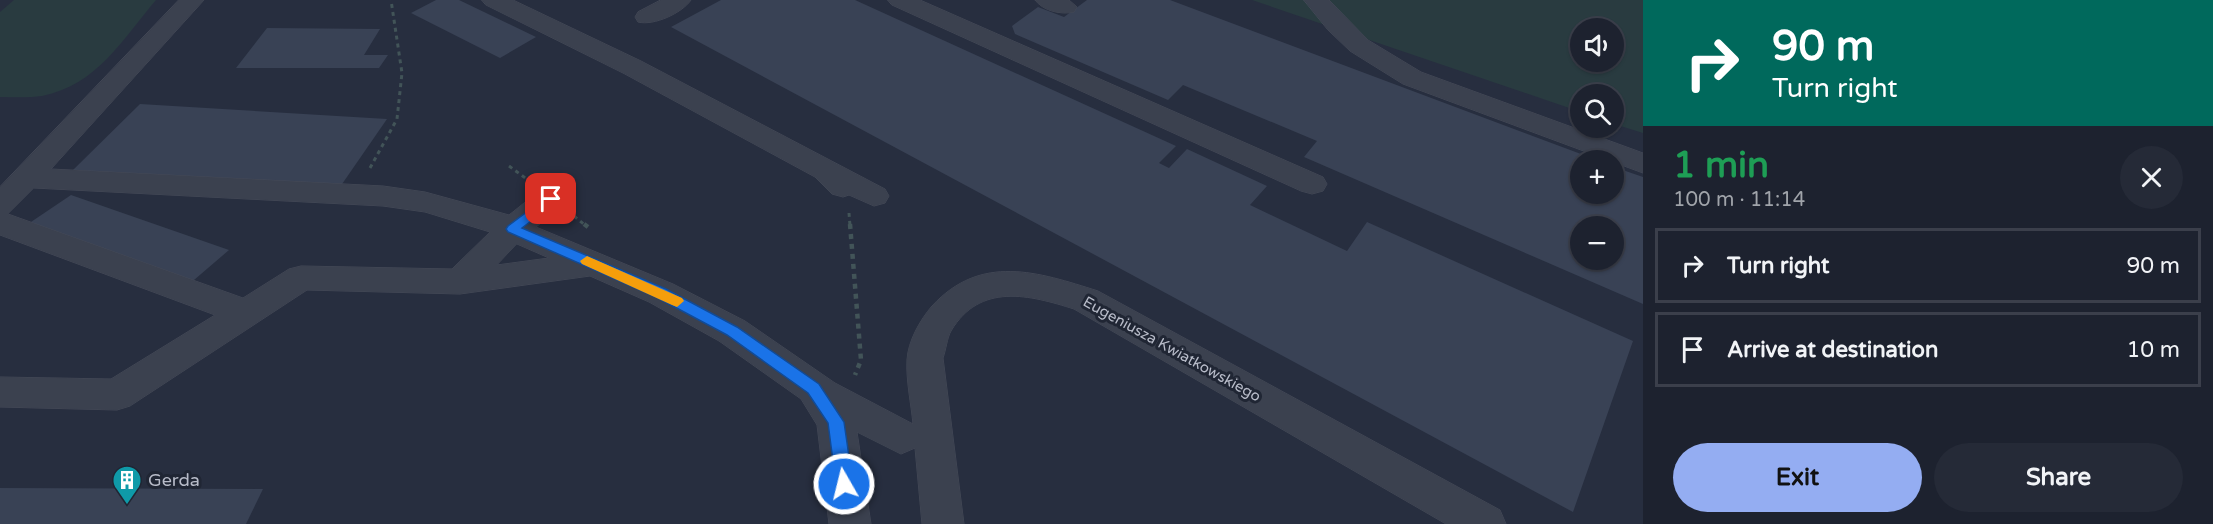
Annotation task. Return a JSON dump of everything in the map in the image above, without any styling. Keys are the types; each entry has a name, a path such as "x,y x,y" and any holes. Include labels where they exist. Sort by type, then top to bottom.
{"street":[{"path":"0,206 192,0"},
{"path":"494,0 632,67 834,178 874,196"},
{"path":"647,17 679,0"},
{"path":"900,0 1312,184"},
{"path":"1316,0 1365,52 1382,64 1412,78 1643,163"},
{"path":"26,178 383,196 425,202 486,218 661,293 732,331 814,388 901,437"},
{"path":"460,282 512,229 551,199"},
{"path":"0,223 246,313"},
{"path":"0,392 117,395 301,278 460,282 594,264"},
{"name":"Eugeniusza Kwiatkowskiego","path":"943,524 925,358 935,326 959,299 993,285 1015,283 1039,285 1086,300 1485,524"},
{"path":"814,388 836,422 850,524"}],"path":[{"path":"355,195 397,118 402,74 391,0"},
{"path":"834,178 847,195 852,229 861,360 854,378"}],"shaded area":[{"path":"14,0 156,0 107,59 78,82 42,96 0,97 0,12"},
{"path":"1252,0 1643,0 1643,133 1624,127 1624,84 1570,84 1570,108"}],"building":[{"path":"436,0 459,0 536,37 500,58 411,13"},
{"path":"721,0 855,0 1176,146 1159,163 1169,168 1187,149 1267,186 1250,205 1347,251 1367,222 1633,341 1573,512 671,27"},
{"path":"1087,0 1170,0 1570,150 1570,204 1624,204 1624,170 1643,177 1643,304 1304,157 1317,141 1183,85 1168,100 1015,34 1012,26 1038,7 1064,17"},
{"path":"267,28 380,29 364,55 388,55 379,68 236,68"},
{"path":"140,104 387,119 340,187 73,170"},
{"path":"71,195 229,250 187,286 25,226"},
{"name":"Gerda","path":"0,488 263,489 246,524 0,524"}],"slow traffic":[{"path":"587,261 677,301"}],"place":[{"name":"Gerda","path":"127,506"}],"route":[{"path":"551,199 512,229 661,293 732,331 814,388 836,422 844,484"}]}
